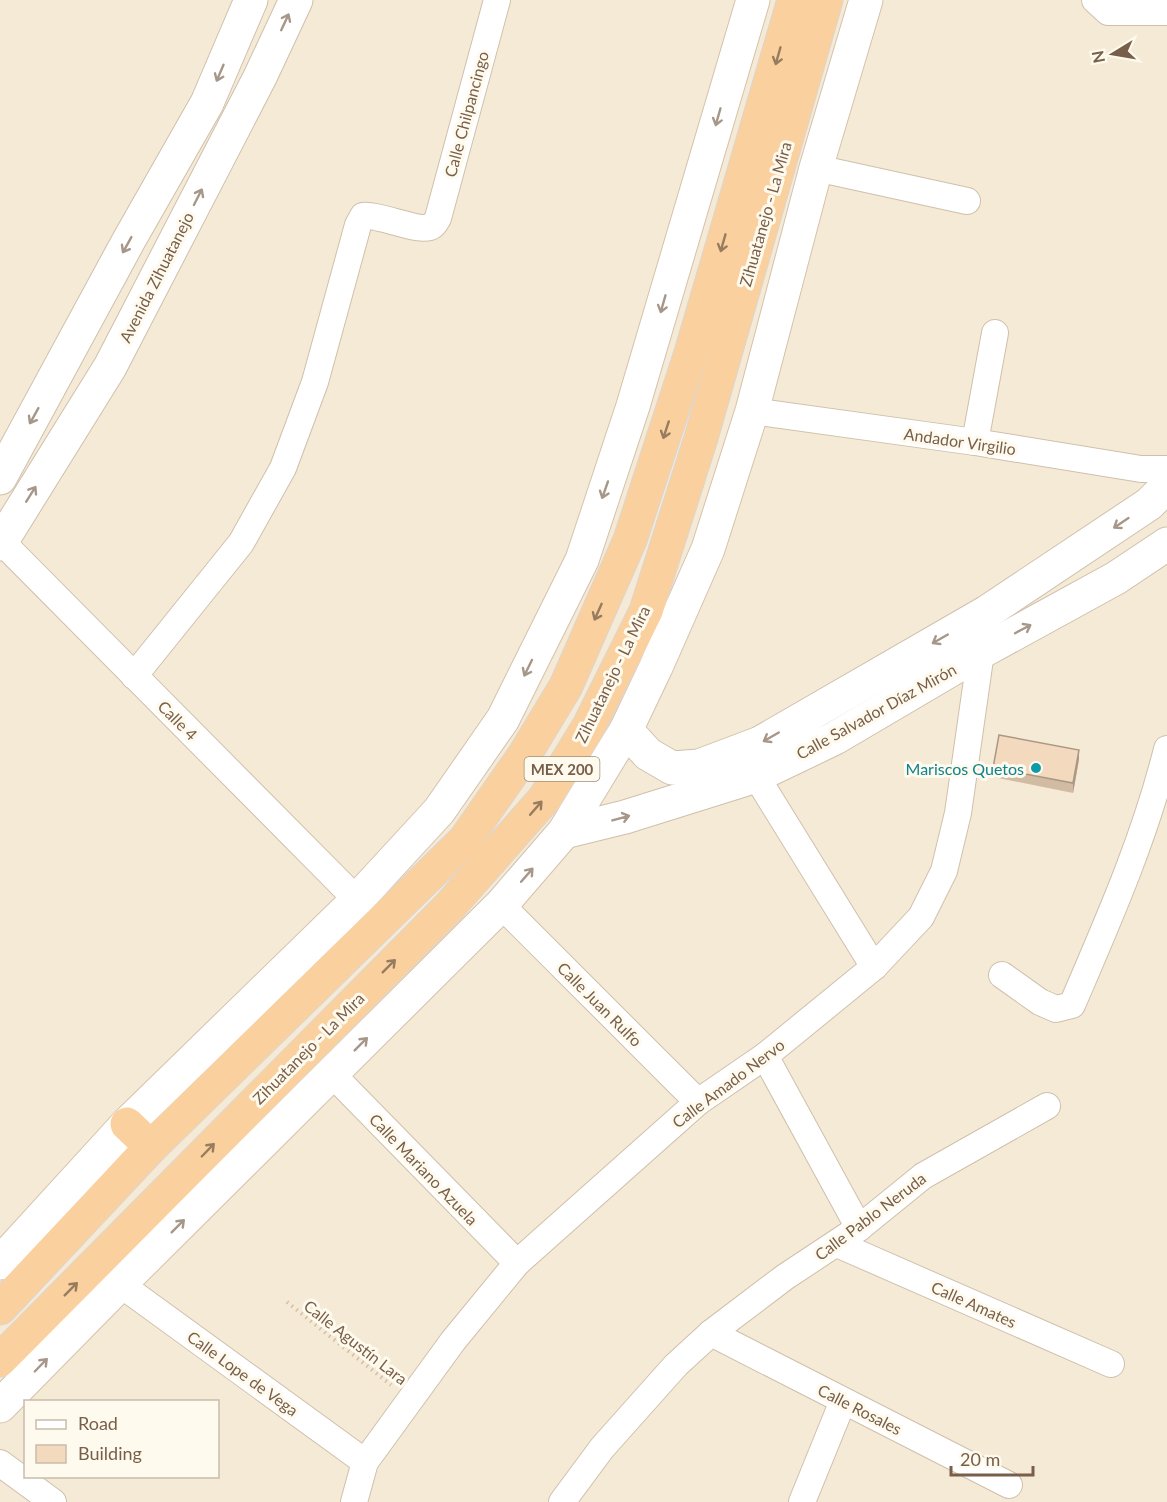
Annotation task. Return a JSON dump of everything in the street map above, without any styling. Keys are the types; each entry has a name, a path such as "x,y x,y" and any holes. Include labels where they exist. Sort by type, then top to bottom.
{"highway":[{"name":"Zihuatanejo - La Mira","path":"0,1308 152,1147 465,840 525,754 566,686 630,540 694,341 794,0"},
{"name":"Zihuatanejo - La Mira","path":"0,1360 449,907 545,798 589,726 649,600 701,438 826,0"},
{"path":"127,1125 152,1147"}],"main road":[{"path":"0,478 129,240 207,103 251,0"},
{"name":"Avenida Zihuatanejo","path":"0,542 110,367 260,77 296,0"},
{"path":"0,1263 127,1125 357,900 439,811 503,719 582,560 633,406 753,0"},
{"path":"0,1406 501,905 564,832 626,730 657,667 708,549 752,411 816,168 866,0"},
{"name":"Calle Salvador Díaz Mirón","path":"626,730 648,754 672,768 699,766 760,743 987,612 1149,504 1167,486"},
{"name":"Calle Salvador Díaz Mirón","path":"564,832 626,817 756,776 835,738 981,652 1116,578 1167,544"}],"street":[{"name":"Calle Chilpancingo","path":"134,676 241,543 283,468 315,382 358,225 363,216 372,215 423,228 432,226 438,218 497,0"},
{"path":"1095,0 1108,12 1167,12"},
{"path":"816,168 967,201"},
{"path":"975,442 995,333"},
{"name":"Andador Virgilio","path":"752,411 975,442 1141,469 1167,469"},
{"name":"Calle 4","path":"0,542 357,900"},
{"name":"Calle Amado Nervo","path":"354,1502 365,1462 453,1341 517,1263 699,1102 765,1056 874,968 921,917 944,871 958,813 987,612"},
{"path":"1002,975 1040,1002 1056,1009 1072,1005 1133,858 1155,797 1167,749"},
{"path":"756,776 874,968"},
{"name":"Calle Juan Rulfo","path":"501,905 699,1102"},
{"path":"765,1056 859,1228"},
{"name":"Calle Mariano Azuela","path":"332,1074 517,1263"},
{"name":"Calle Pablo Neruda","path":"562,1502 602,1448 675,1365 711,1333 785,1277 859,1228 923,1176 1047,1106"},
{"name":"Calle Amates","path":"837,1244 1111,1365"},
{"name":"Calle Lope de Vega","path":"120,1284 365,1462"},
{"name":"Calle Rosales","path":"711,1333 1009,1485"},
{"path":"802,1502 843,1401"},
{"path":"0,1463 53,1502"}],"path":[{"name":"Calle Agustín Lara","path":"287,1302 410,1400"}],"shaded area":[{"path":"0,0 1167,0 1167,1502 0,1502"}],"building":[{"name":"Mariscos Quetos","path":"999,735 1079,750 1073,783 993,768"}],"place":[{"name":"Mariscos Quetos","path":"1036,768"}]}
